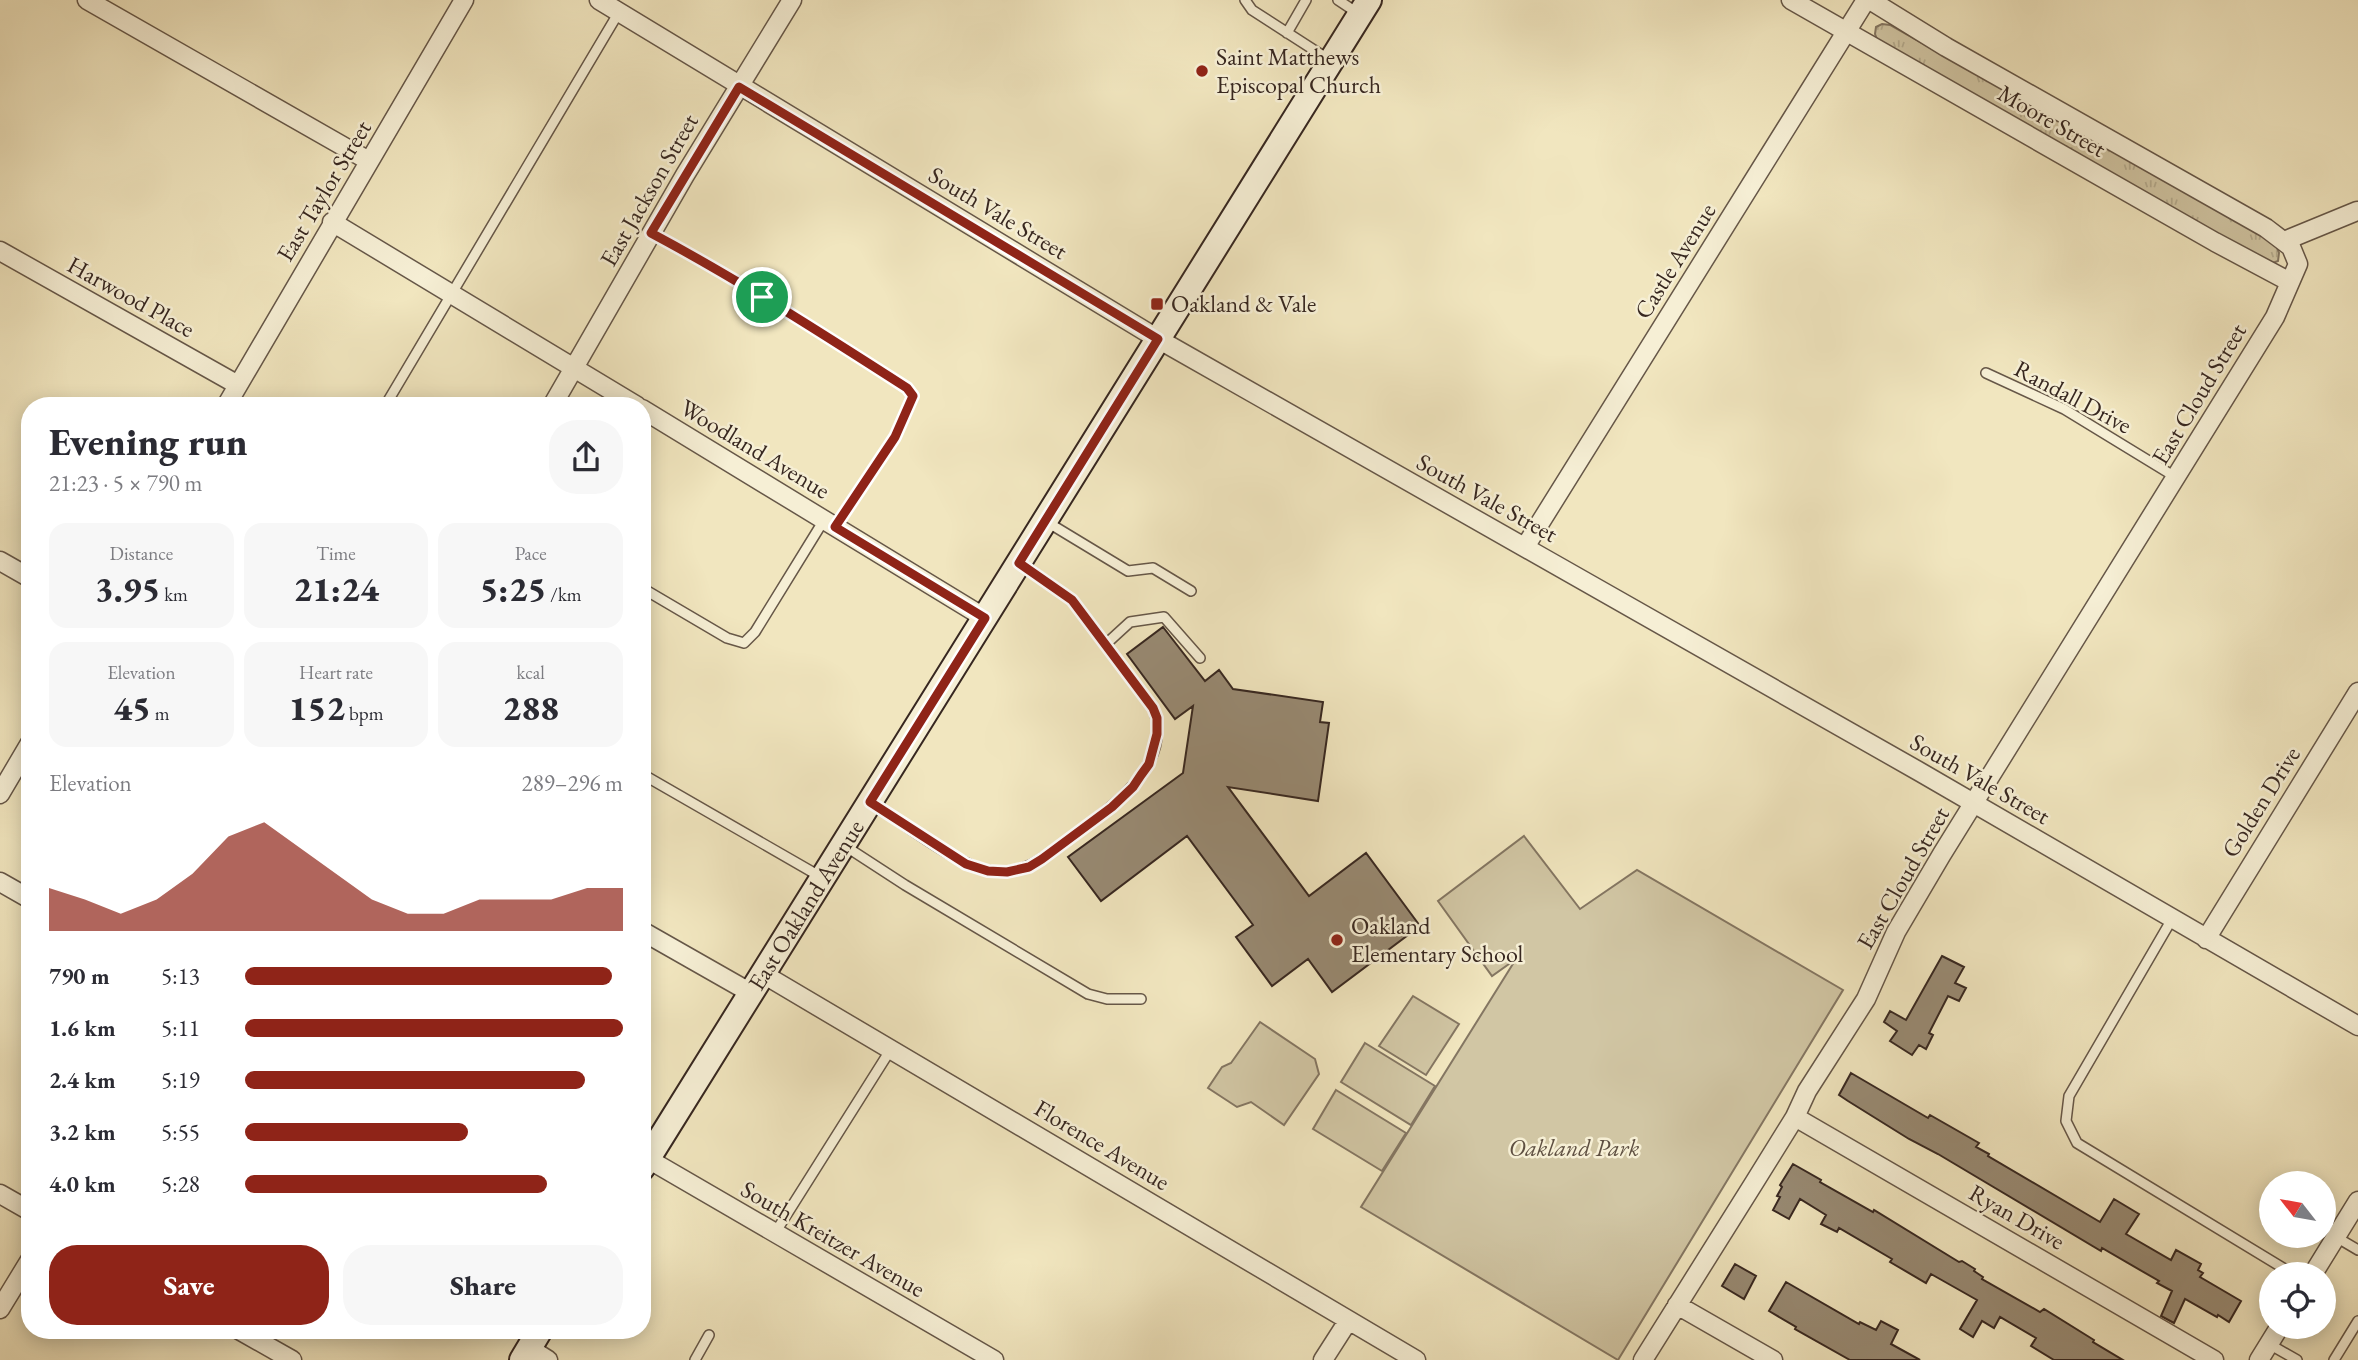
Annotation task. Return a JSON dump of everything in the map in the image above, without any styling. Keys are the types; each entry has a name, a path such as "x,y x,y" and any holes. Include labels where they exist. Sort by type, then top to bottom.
{"main road":[{"name":"East Oakland Avenue","path":"651,1154 1365,7"}],"street":[{"path":"87,0 369,161"},
{"name":"East Taylor Street","path":"231,397 464,0"},
{"name":"South Vale Street","path":"599,0 1158,339 2358,1026"},
{"name":"East Jackson Street","path":"557,397 651,233 792,0"},
{"name":"Moore Street","path":"1791,0 2290,282"},
{"name":"Moore Street","path":"1868,0 2254,221 2284,241"},
{"name":"Castle Avenue","path":"1525,547 1868,0"},
{"path":"2284,241 2357,211"},
{"path":"332,222 622,397"},
{"name":"East Cloud Street","path":"1643,1360 1866,999 1896,932 2275,317 2298,264 2291,247 2284,241"},
{"name":"Harwood Place","path":"0,251 238,386"},
{"name":"Woodland Avenue","path":"651,414 985,618"},
{"path":"0,562 21,573"},
{"name":"Golden Drive","path":"2206,939 2358,692"},
{"path":"0,793 21,758"},
{"path":"0,882 21,894"},
{"name":"Florence Avenue","path":"651,935 891,1049 1416,1360"},
{"name":"Ryan Drive","path":"1795,1117 2214,1360"},
{"name":"South Kreitzer Avenue","path":"651,1167 775,1233 994,1360"},
{"path":"0,1194 21,1206"},
{"path":"2336,1237 2358,1201"},
{"path":"0,1309 21,1275"},
{"path":"1677,1305 1773,1360"},
{"path":"1323,1360 1348,1321"},
{"path":"255,1339 292,1360"},
{"path":"2259,1360 2272,1339"}],"lane":[{"path":"1245,0 1252,10 1331,61"},
{"path":"1287,33 1306,0"},
{"path":"1338,0 1365,7"},
{"path":"390,397 619,12"},
{"path":"651,233 832,340 907,388 913,396 895,437 830,523 755,632 744,643 727,638 651,593"},
{"name":"Randall Drive","path":"1986,373 2064,409 2177,478"},
{"path":"1045,521 1128,571 1153,568 1191,591"},
{"path":"870,802 972,867 1007,872 1029,867 1042,859 1112,807 1133,787 1149,764 1157,734 1157,718 1153,708 1066,594 1019,563"},
{"path":"1106,644 1130,622 1164,617 1200,658"},
{"path":"651,779 822,878"},
{"path":"843,845 1088,994 1107,999 1141,999"},
{"path":"2172,919 2069,1096 2066,1121 2077,1143 2273,1262"},
{"path":"775,1233 891,1049"},
{"path":"2336,1237 2358,1250"},
{"path":"2334,1360 2358,1321"},
{"path":"695,1360 709,1335"},
{"path":"2269,1344 2297,1360"}],"green space":[{"path":"1882,24 1890,25 2275,243 2279,253 2278,261 2270,264 1878,42 1876,27"},
{"name":"Oakland Park","path":"1524,836 1580,909 1637,870 1843,990 1618,1360 1361,1207 1516,959 1492,976 1438,901"},
{"path":"1413,996 1459,1024 1426,1075 1379,1046"},
{"path":"1260,1022 1315,1059 1319,1074 1284,1125 1251,1102 1237,1107 1208,1088 1222,1067 1231,1063"},
{"path":"1365,1043 1435,1086 1411,1125 1341,1082"},
{"path":"1336,1090 1406,1133 1382,1171 1313,1129"}],"building":[{"name":"Oakland Elementary School","path":"1163,627 1205,681 1219,670 1233,689 1323,702 1320,722 1329,723 1318,801 1228,787 1309,896 1366,853 1420,926 1332,992 1308,959 1272,986 1236,937 1253,925 1187,836 1101,901 1068,857 1183,773 1193,706 1175,719 1127,654"},
{"path":"1942,956 1964,967 1955,983 1966,988 1959,1001 1948,996 1929,1033 1933,1035 1926,1049 1919,1045 1912,1055 1890,1041 1897,1031 1884,1022 1890,1011 1906,1020"},
{"path":"1851,1073 1928,1118 1930,1115 1979,1143 1976,1147 1989,1154 1988,1156 2100,1222 2114,1199 2139,1214 2126,1234 2171,1260 2176,1250 2201,1264 2198,1270 2203,1273 2200,1277 2241,1301 2229,1322 2185,1299 2174,1323 2161,1316 2172,1291 2102,1248 2101,1251 1909,1139 1839,1095"},
{"path":"1793,1164 1959,1262 1962,1261 1975,1269 1982,1279 2040,1312 2044,1309 2123,1360 2054,1360 2031,1346 2036,1338 2000,1317 1994,1328 1982,1321 1973,1337 1960,1329 1977,1300 1931,1274 1926,1283 1890,1262 1892,1259 1839,1228 1837,1232 1821,1224 1826,1215 1800,1199 1789,1219 1773,1210 1780,1197 1777,1196 1782,1187 1780,1185"},
{"path":"1735,1264 1756,1276 1744,1299 1722,1286"},
{"path":"1786,1282 1859,1324 1860,1322 1876,1330 1881,1321 1898,1330 1891,1344 1920,1360 1850,1360 1795,1329 1796,1327 1769,1311"}],"place":[{"name":"Saint Matthews Episcopal Church","path":"1202,71"},
{"name":"Oakland & Vale","path":"1157,304"},
{"name":"Oakland Elementary School","path":"1337,940"}],"route":[{"path":"739,87 1158,339 1019,563 1072,600 1143,693 1157,718 1154,750 1149,764 1133,787 1112,807 1029,867 1007,872 972,867 870,802 985,618 835,527 895,437 913,396 907,388 762,297 651,233 739,87"}]}
